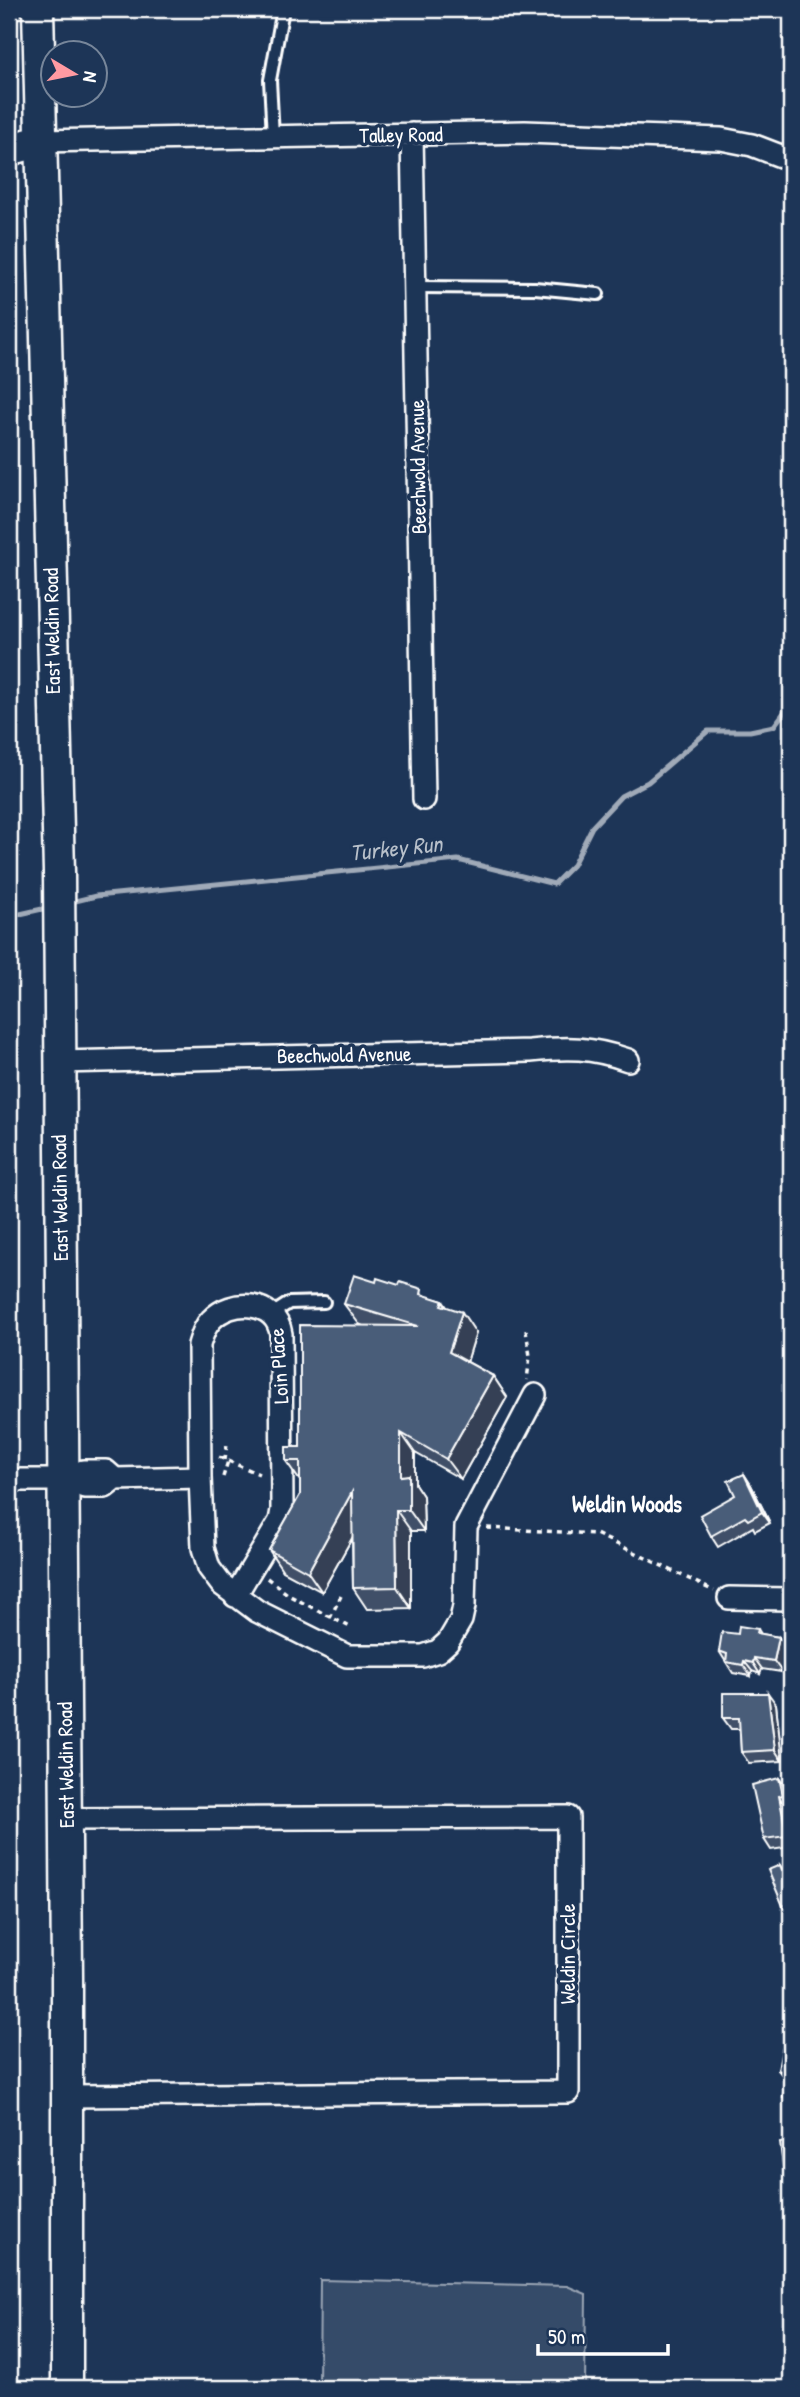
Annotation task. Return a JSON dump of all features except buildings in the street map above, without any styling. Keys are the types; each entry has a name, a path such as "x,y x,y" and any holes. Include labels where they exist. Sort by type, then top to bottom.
{"street":[{"name":"East Weldin Road","path":"38,9 58,872 59,1062 71,1480 66,1819 67,2388"},
{"name":"Talley Road","path":"9,150 40,141 525,132 721,139 752,145 791,160"},
{"name":"Beechwold Avenue","path":"412,134 424,799"},
{"name":"Beechwold Avenue","path":"59,1062 530,1051 569,1047 611,1054 628,1060"},
{"name":"Loin Place","path":"235,1596 280,1521 282,1510 281,1334 279,1322 261,1308 236,1307 222,1311 204,1330 199,1345 203,1548 209,1568 235,1596 257,1611 347,1656 423,1656 438,1651 448,1642 461,1620 464,1606 466,1527 530,1390"},
{"path":"9,1480 71,1480 83,1471 106,1471 115,1479 200,1477"},
{"path":"729,1598 791,1599"},
{"name":"Weldin Circle","path":"66,1819 568,1817 568,2092 68,2096"}],"lane":[{"path":"273,137 270,80 283,9"},
{"path":"415,287 535,288 598,294"},
{"path":"272,1314 289,1303 324,1302"}],"path":[{"path":"526,1330 530,1356 530,1390"},
{"path":"223,1477 226,1443"},
{"path":"210,1453 259,1475"},
{"path":"466,1527 596,1534 729,1598"},
{"path":"329,1619 341,1596"}],"shaded area":[{"path":"320,2280 567,2286 586,2294 585,2388 319,2388"}],"waterway":[{"name":"Turkey Run","path":"67,903 96,896 458,860 554,884 573,865 592,827 621,796 648,782 708,731 750,731 774,726 791,703"},
{"name":"Turkey Run","path":"9,914 51,907"}],"district":[{"name":"Weldin Woods","path":"627,1504"}]}
